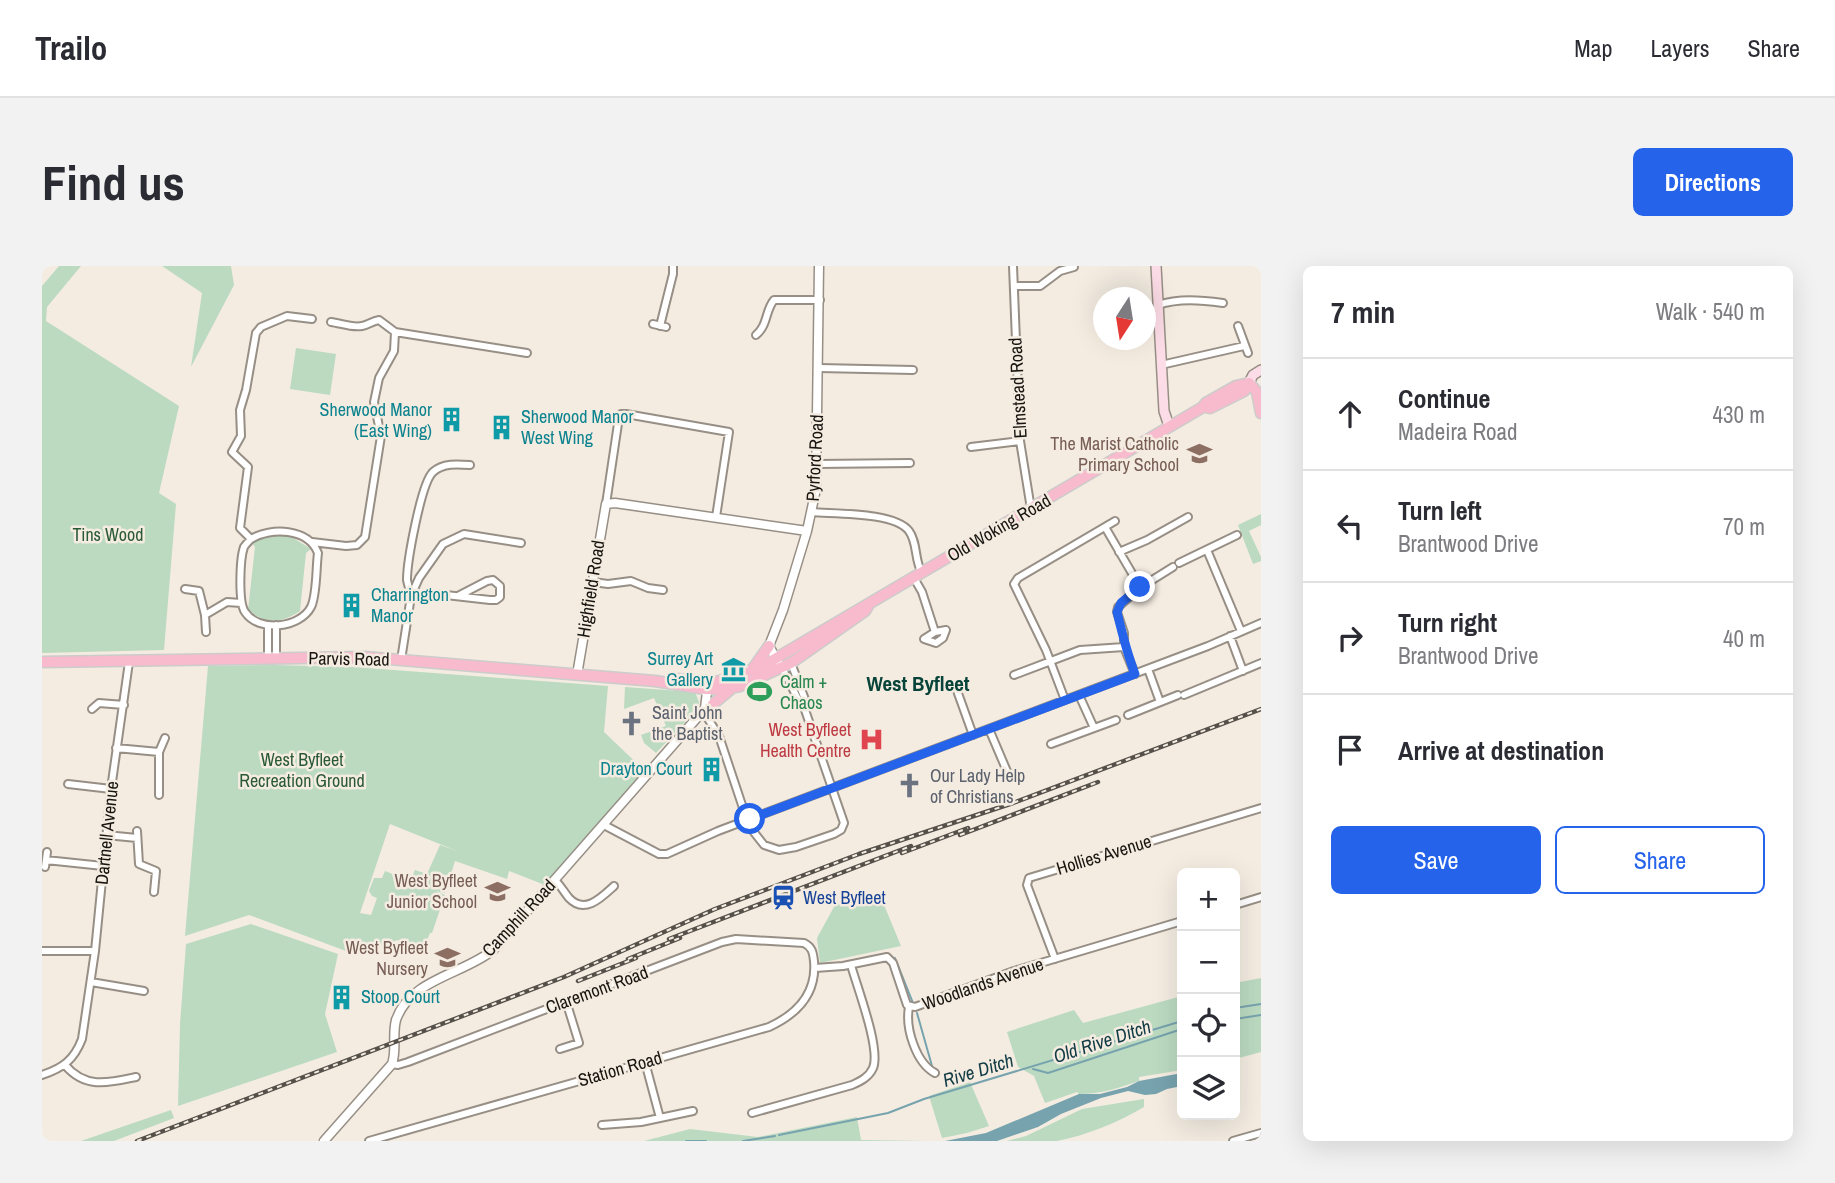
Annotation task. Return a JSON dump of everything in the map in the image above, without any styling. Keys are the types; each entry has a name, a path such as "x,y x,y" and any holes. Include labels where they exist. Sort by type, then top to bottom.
{"main road":[{"path":"1156,266 1164,411 1169,426"},
{"name":"Old Woking Road","path":"711,685 732,687 834,635 865,611 867,606 1169,426 1203,407 1210,408 1244,391 1253,375 1261,370"},
{"name":"Old Woking Road","path":"1249,383 1261,380"},
{"path":"1249,383 1257,392 1261,412"},
{"path":"752,670 769,645"},
{"name":"Parvis Road","path":"42,662 364,657 711,685"},
{"name":"Old Woking Road","path":"711,685 783,661"},
{"path":"713,704 732,687"}],"street":[{"path":"660,326 673,266"},
{"name":"Pyrford Road","path":"769,645 783,610 812,512 817,464 819,266"},
{"name":"Elmstead Road","path":"1013,266 1020,441 1031,509"},
{"path":"1014,286 1040,286 1060,271 1074,267"},
{"path":"761,334 774,300 820,300"},
{"path":"1158,305 1171,301 1203,300 1223,303"},
{"path":"251,538 240,528 247,467 232,452 241,436 240,411 256,333 261,327 287,316 312,319"},
{"path":"331,322 357,327 379,320 396,332 527,353"},
{"path":"1161,365 1246,350 1238,326"},
{"path":"312,542 318,553 313,605 306,614 295,622 272,625 254,620 245,613 241,603 242,564 244,547 251,538 260,533 292,533 312,542 346,546 357,545 365,537 381,436 374,402 379,377 394,351 396,332"},
{"path":"819,368 913,370"},
{"name":"Highfield Road","path":"577,675 621,414 729,432 716,517"},
{"path":"971,447 1020,441"},
{"path":"817,464 906,461"},
{"path":"411,596 407,579 419,506 426,481 434,471 454,463 470,465"},
{"path":"606,504 615,503 807,531"},
{"path":"812,512 879,517 903,525 911,535 918,576 934,632"},
{"path":"1119,552 1188,517"},
{"path":"1065,700 1051,660 1014,587 1015,582 1115,521"},
{"path":"1105,527 1140,587"},
{"path":"401,660 411,596 419,578 443,544 464,534 521,542"},
{"path":"1135,674 1124,647 1118,607 1140,587 1176,565 1237,535"},
{"path":"1207,550 1241,631"},
{"path":"411,596 427,593 496,600 500,597 500,586 493,580 487,581 458,596"},
{"path":"593,582 608,584 631,581 648,588 663,590"},
{"path":"185,589 199,591 206,632"},
{"path":"205,615 227,602 241,603"},
{"path":"604,825 662,855 1261,624"},
{"path":"272,625 272,658"},
{"path":"1230,636 1244,671"},
{"path":"702,715 719,736 746,821 757,839 770,849 785,850 821,839 838,832 844,826 804,707 783,661 769,645"},
{"path":"1014,675 1080,650 1124,647"},
{"name":"Dartnell Avenue","path":"65,1065 77,1053 82,1039 95,951 116,748 129,662"},
{"path":"1128,715 1261,663"},
{"path":"1148,669 1160,702"},
{"path":"711,685 713,704"},
{"name":"Camphill Road","path":"702,715 711,685"},
{"path":"955,685 972,735"},
{"path":"94,695 99,703"},
{"path":"1079,695 1094,728"},
{"path":"92,709 99,703 124,705"},
{"name":"Camphill Road","path":"392,1064 396,1020 410,998 430,983 477,962 493,950 713,704"},
{"path":"1051,744 1115,720"},
{"path":"989,729 1009,776"},
{"path":"159,795 159,752 165,738"},
{"path":"116,748 159,752"},
{"path":"1003,762 1011,759"},
{"path":"68,784 82,783 111,789"},
{"name":"Hollies Avenue","path":"1055,959 1027,885 1029,878 1261,808"},
{"path":"106,835 137,834 139,864 156,871 154,892"},
{"path":"46,860 103,866"},
{"path":"555,880 574,903 582,905 593,903 609,894 614,886"},
{"path":"1240,903 1261,897"},
{"name":"Woodlands Avenue","path":"815,968 851,965 883,956 891,959 906,1004 909,1007 918,1007 1055,959 1177,922"},
{"name":"Claremont Road","path":"392,1064 408,1062 722,942 757,939 807,944 812,950 815,968"},
{"path":"42,951 95,951"},
{"path":"752,1113 857,1083 872,1070 876,1058 874,1045 851,965"},
{"name":"Station Road","path":"369,1141 778,1023 807,999 813,985 815,968"},
{"path":"91,982 144,990"},
{"path":"560,1049 579,1043 566,1001"},
{"path":"909,1007 908,1017 918,1056 927,1068 935,1073"},
{"path":"645,1062 660,1118"},
{"path":"324,1141 392,1064"},
{"path":"42,1075 65,1065 81,1080 92,1082 136,1077"},
{"path":"764,1110 767,1120"},
{"path":"602,1125 693,1111"},
{"path":"1233,1141 1261,1133"}],"green space":[{"name":"Tins Wood","path":"59,266 81,266 47,307 46,321 179,406 159,493 176,504 164,650 42,653 42,286"},
{"path":"162,266 231,266 234,285 191,367 202,293"},
{"path":"296,348 336,354 330,395 290,389"},
{"path":"1261,514 1261,525 1249,531 1261,557 1261,561 1253,564 1238,525"},
{"path":"269,534 290,536 311,549 306,553 300,611 274,621 261,618 248,610 255,547 252,543"},
{"name":"West Byfleet Recreation Ground","path":"208,666 354,667 608,686 604,732 644,770 545,885 509,871 507,879 455,861 445,893 435,891 445,895 432,933 426,943 411,950 398,940 360,952 354,949 350,941 346,951 249,915 185,936","holes":["390,824 457,851 440,845 427,874 415,870 410,881 385,871 382,878 374,878 369,891 377,898 371,915 360,913"]},
{"path":"625,687 695,692 698,708 656,753 644,743 641,735 666,726 654,698 624,709"},
{"path":"871,892 882,900 901,946 820,963 817,938 835,905"},
{"path":"251,924 338,954 325,1014 337,1052 178,1106 186,944"},
{"path":"1261,978 1261,1052 1240,1058 1240,994 1240,982"},
{"path":"1177,997 1177,1071 1139,1077 1139,1081 1103,1092 1077,1092 1045,1103 1034,1076 1018,1067 1007,1032 1074,1010 1083,1023"},
{"path":"970,1082 989,1126 942,1138 929,1096"},
{"path":"1144,1099 1144,1107 1102,1128 1057,1141 1007,1141 1026,1136 1082,1109"},
{"path":"171,1110 174,1118 114,1141 81,1141"},
{"path":"857,1117 861,1140 928,1141 644,1141 690,1129 758,1137"}],"water":[{"path":"1177,1074 1177,1087 1156,1094 1145,1095 1128,1091 1101,1098 1061,1114 1038,1127 997,1141 945,1141 986,1133 1079,1094 1100,1094 1139,1081"}],"waterway":[{"path":"895,958 913,1003"},
{"name":"Rive Ditch","path":"1240,1007 1261,1004"},
{"path":"917,1013 932,1066"},
{"name":"Old Rive Ditch","path":"1240,1018 1261,1015"},
{"name":"Rive Ditch","path":"779,1135 888,1113 924,1099 1177,1023"},
{"name":"Old Rive Ditch","path":"1033,1069 1048,1073 1177,1031"},
{"name":"Rive Ditch","path":"743,1141 775,1136"},
{"name":"Rive Ditch","path":"686,1141 706,1141"}],"railway":[{"path":"137,1141 564,977 715,909 859,854 1013,803 1261,709"},
{"path":"960,835 1098,782"},
{"path":"902,853 968,828"},
{"path":"669,939 911,846"},
{"path":"628,959 680,938"},
{"path":"578,981 636,958"}],"place":[{"name":"Sherwood Manor (East Wing)","path":"452,420"},
{"name":"Sherwood Manor West Wing","path":"501,427"},
{"name":"The Marist Catholic Primary School","path":"1199,454"},
{"name":"Charrington Manor","path":"351,605"},
{"name":"Surrey Art Gallery","path":"733,669"},
{"name":"Calm + Chaos","path":"760,692"},
{"name":"Saint John the Baptist","path":"632,723"},
{"name":"West Byfleet Health Centre","path":"871,740"},
{"name":"Drayton Court","path":"712,769"},
{"name":"Our Lady Help of Christians","path":"910,786"},
{"name":"West Byfleet Junior School","path":"497,891"},
{"name":"West Byfleet","path":"783,898"},
{"name":"West Byfleet Nursery","path":"448,958"},
{"name":"Stoop Court","path":"341,997"}],"district":[{"name":"West Byfleet","path":"918,684"}],"route":[{"path":"750,819 1135,674 1124,647 1124,633 1117,612 1121,603 1140,587"}]}
